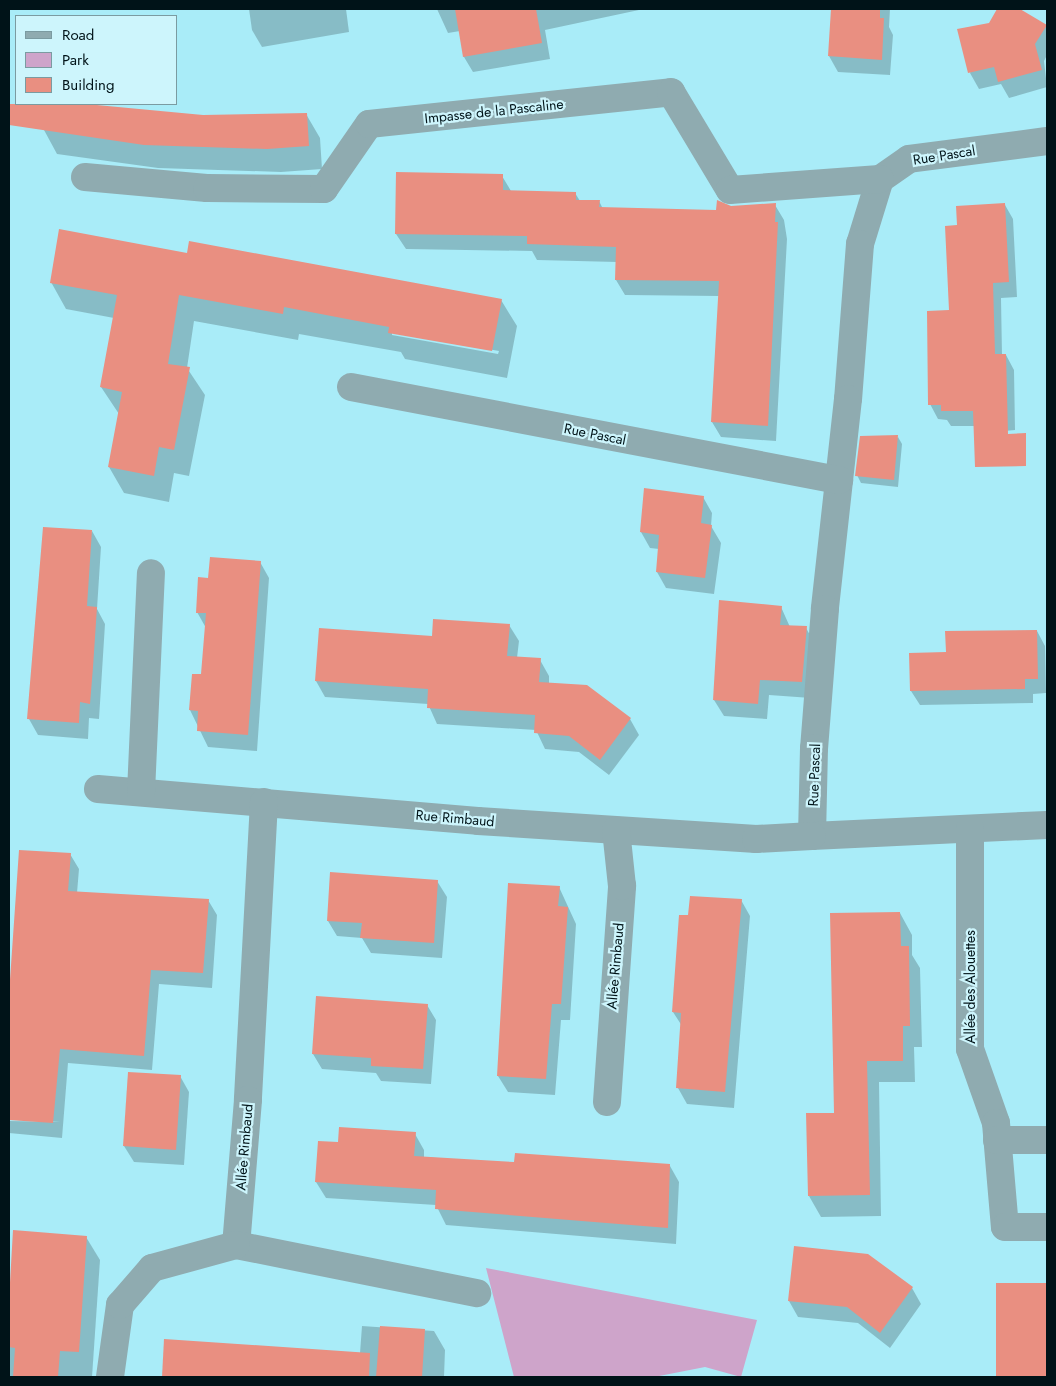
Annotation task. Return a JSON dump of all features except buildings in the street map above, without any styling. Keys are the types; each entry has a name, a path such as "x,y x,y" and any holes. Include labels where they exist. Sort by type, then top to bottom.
{"street":[{"name":"Impasse de la Pascaline","path":"85,176 207,188 324,189 369,124 671,92 730,190 880,179"},
{"name":"Rue Pascal","path":"812,836 816,718 840,480 860,244 880,179 909,158 1047,141"},
{"name":"Rue Pascal","path":"351,387 840,480"},
{"path":"141,792 151,573"},
{"name":"Rue Rimbaud","path":"98,788 616,830 756,839 812,836"},
{"name":"Allée Rimbaud","path":"236,1245 248,1100 264,802"},
{"path":"812,836 1047,825"},
{"name":"Allée des Alouettes","path":"970,829 970,1050 996,1123 1005,1227 1047,1227"},
{"name":"Allée Rimbaud","path":"607,1102 622,886 616,830"},
{"path":"997,1140 1047,1140"},
{"path":"110,1377 120,1305 152,1268 236,1245 477,1293"}],"green space":[{"path":"486,1268 757,1320 741,1377 705,1367 654,1377 514,1377"}]}
